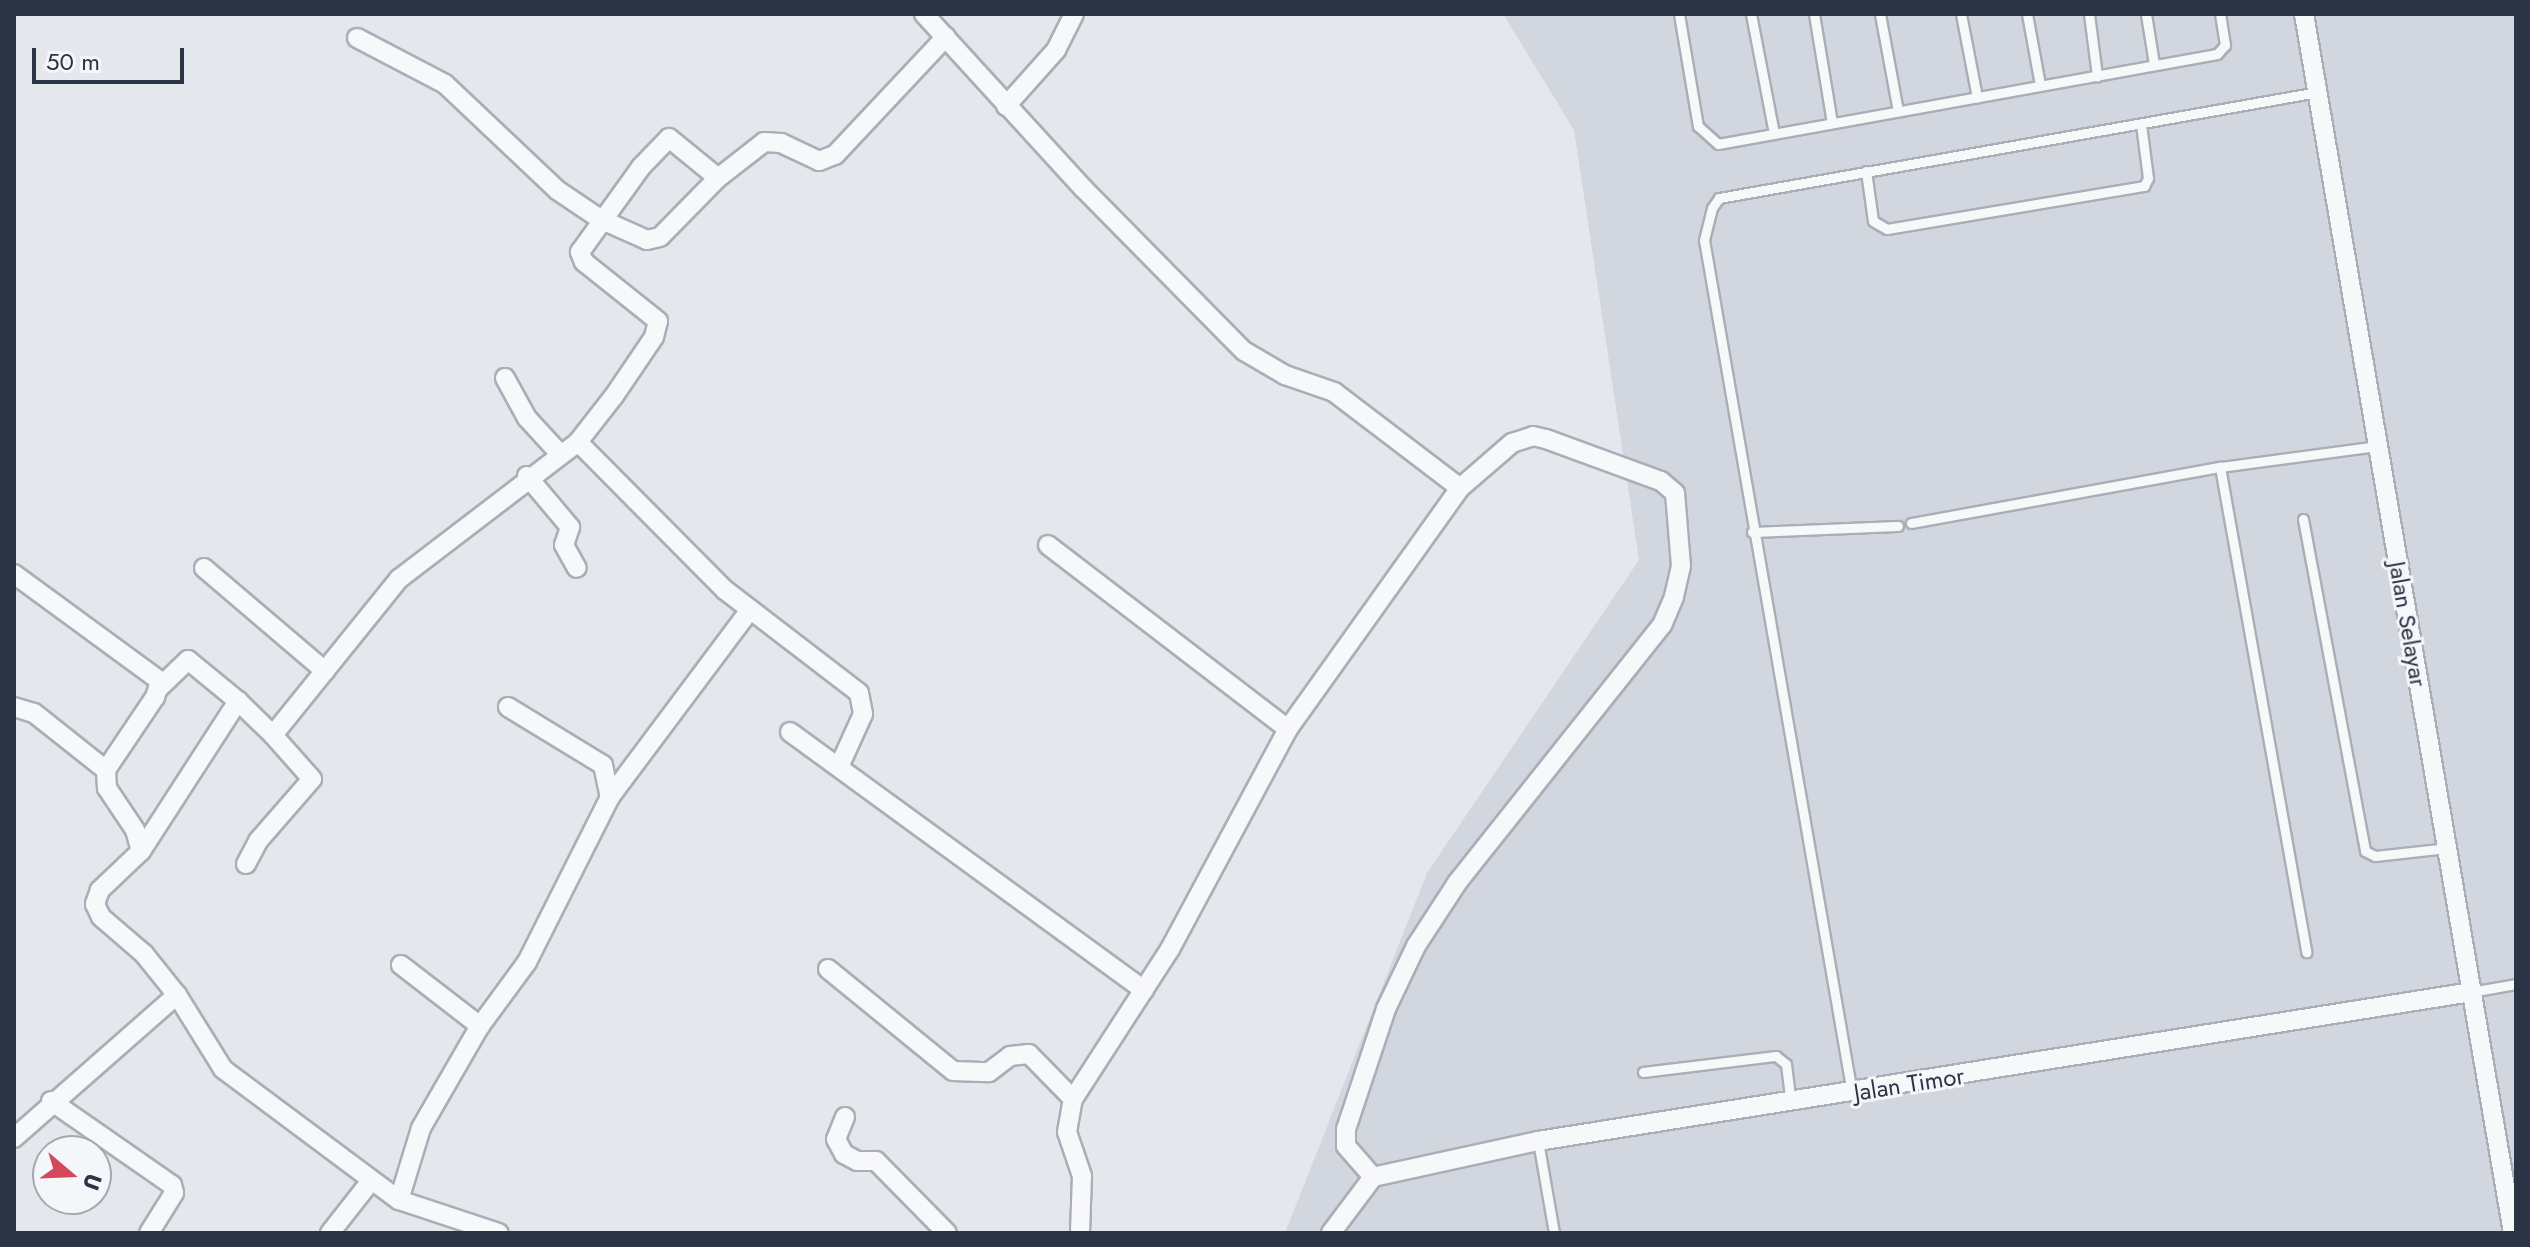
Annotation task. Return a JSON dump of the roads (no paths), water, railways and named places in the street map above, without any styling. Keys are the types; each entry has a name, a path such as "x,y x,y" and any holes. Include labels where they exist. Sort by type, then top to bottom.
{"street":[{"path":"924,14 1006,106 1244,351 1285,375 1334,392 1460,488"},
{"path":"1006,106 1056,50 1074,14"},
{"name":"Jalan Selayar","path":"2304,14 2513,1233"},
{"path":"357,38 445,84 523,162 600,219 647,240 660,237 718,178 754,148 772,141 808,158 827,160 845,148 946,37"},
{"path":"273,735 399,579 527,476 578,442 658,326 656,317 581,257 600,219 669,138 718,178"},
{"path":"505,378 527,418 560,454"},
{"path":"1080,1233 1082,1176 1067,1132 1073,1099 1144,990 1218,866 1288,729 1460,488 1512,443 1533,436 1546,439 1669,486 1675,493 1681,566 1662,625 1457,883 1416,946 1386,1009 1346,1129 1346,1146 1373,1177 1331,1233"},
{"path":"578,442 750,610 862,698 863,714 839,767"},
{"path":"527,476 570,527 564,545 577,568"},
{"path":"1048,545 1288,729"},
{"path":"204,568 325,671"},
{"path":"14,574 158,676 160,687"},
{"path":"399,1200 421,1128 480,1026 527,962 610,797 750,610"},
{"path":"141,851 135,830 107,788 106,770 160,687 188,660 238,701 312,779 258,841 246,864"},
{"path":"238,701 141,851 108,879 95,904 101,917 144,954 177,995 223,1069 370,1182 399,1200 496,1233"},
{"path":"14,707 34,713 106,770"},
{"path":"508,707 603,765 610,797"},
{"path":"790,732 1144,990"},
{"path":"401,965 480,1026"},
{"path":"828,969 953,1071 989,1072 1010,1056 1029,1054 1073,1099"},
{"name":"Jalan Timor","path":"1373,1177 1538,1141 2471,992"},
{"path":"14,1138 51,1101 177,995"},
{"path":"51,1101 172,1185 174,1193 149,1233"},
{"path":"845,1117 836,1139 844,1154 857,1161 876,1161 947,1233"},
{"path":"330,1233 370,1182"}],"lane":[{"path":"1679,14 1702,135 1718,144 2222,51 2220,14"},
{"path":"1751,14 1774,134"},
{"path":"1814,14 1832,123"},
{"path":"1880,14 1898,111"},
{"path":"1961,14 1977,97"},
{"path":"2027,14 2040,85"},
{"path":"2089,14 2097,76"},
{"path":"2146,14 2154,64"},
{"path":"1852,1093 1752,532 1704,240 1707,221 1719,198 2318,92"},
{"path":"1866,171 1873,221 1887,229 2144,186 2148,178 2141,124"},
{"path":"1911,523 2220,467 2378,446"},
{"path":"2220,467 2306,952"},
{"path":"2303,519 2365,851 2375,856 2447,848"},
{"path":"1752,532 1898,526"},
{"name":"Jalan Timor","path":"2471,992 2516,984"},
{"path":"1643,1072 1776,1056 1786,1064 1791,1103"},
{"path":"1538,1141 1554,1233"}]}
